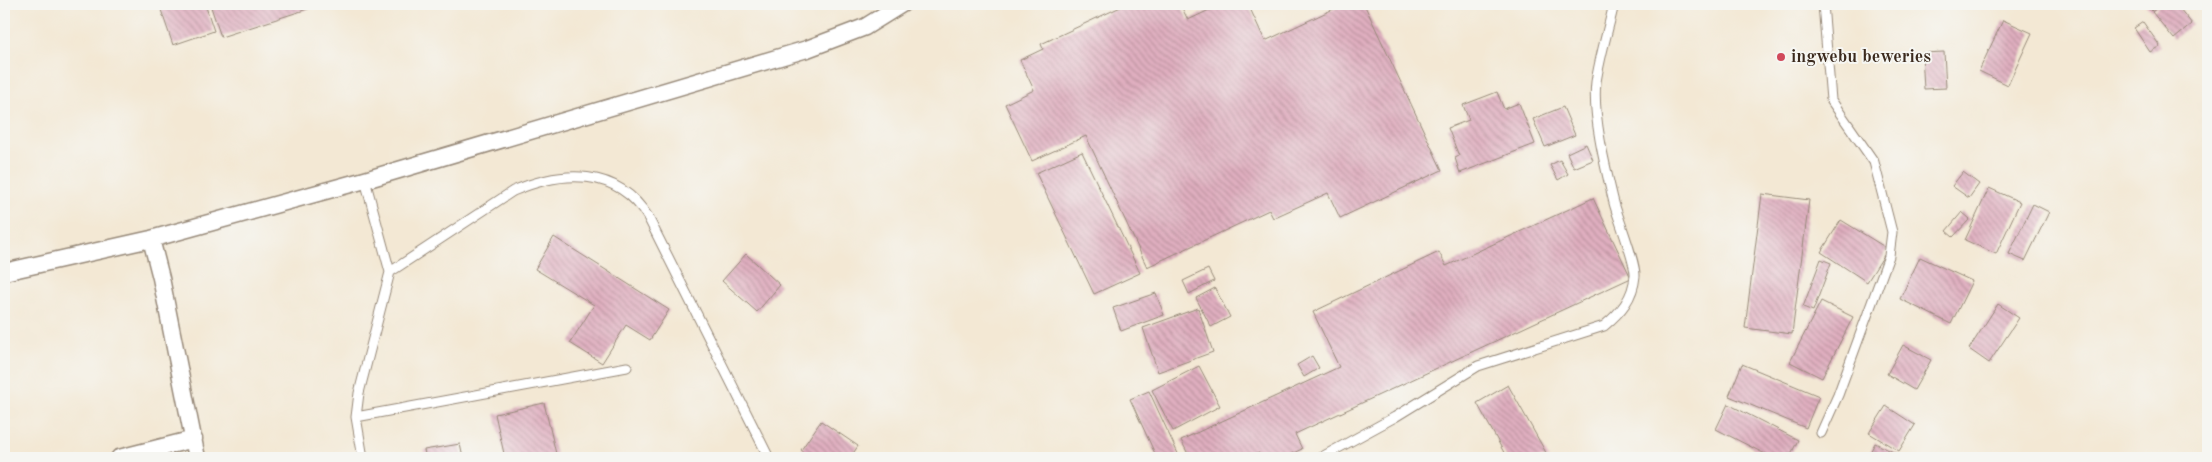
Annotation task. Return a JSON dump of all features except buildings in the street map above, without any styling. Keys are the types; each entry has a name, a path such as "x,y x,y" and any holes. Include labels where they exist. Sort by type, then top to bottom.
{"street":[{"path":"4,272 151,239 365,180 807,49 866,27 902,4"},
{"path":"151,239 161,278 197,458"},
{"path":"119,458 194,439"}],"lane":[{"path":"1320,458 1396,417 1478,366 1604,326 1626,304 1632,293 1636,274 1604,162 1597,108 1596,83 1614,4"},
{"path":"1821,433 1838,395 1889,256 1892,232 1874,162 1831,100 1823,4"},
{"path":"390,272 513,190 556,177 577,176 595,178 609,184 627,193 640,204 648,217 768,458"},
{"path":"363,458 356,417 359,393 390,272 365,180"},
{"path":"356,417 626,367"}],"place":[{"name":"ingwebu beweries","path":"1781,57"}]}
